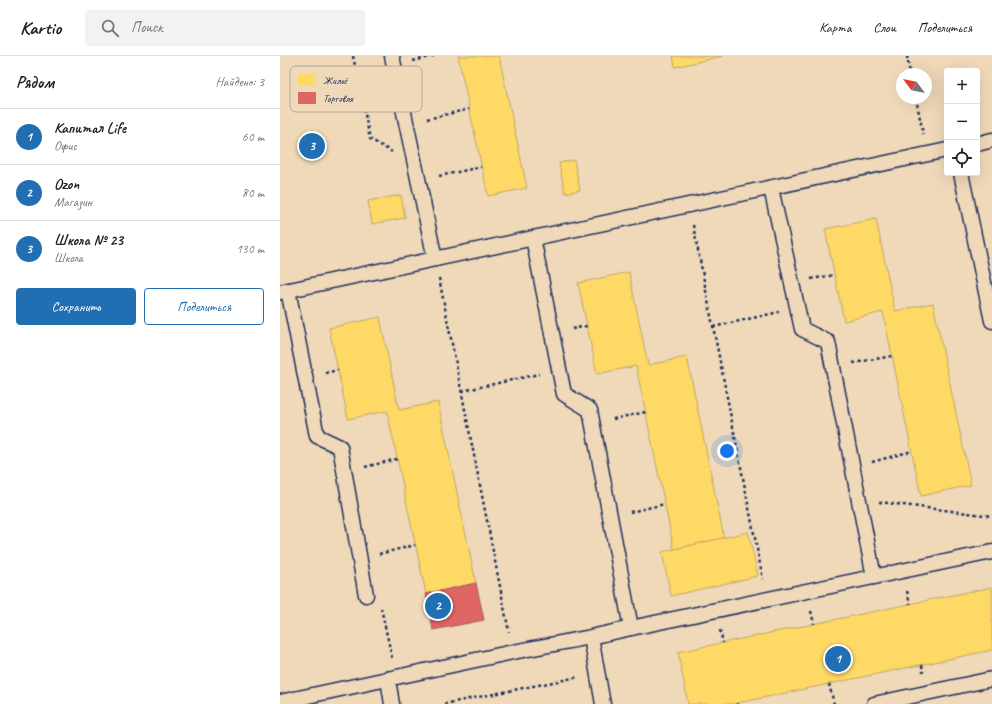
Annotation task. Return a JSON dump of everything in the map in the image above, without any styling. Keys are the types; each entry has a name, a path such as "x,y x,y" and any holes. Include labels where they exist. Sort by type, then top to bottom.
{"lane":[{"path":"392,56 394,66"},
{"path":"404,112 435,259"},
{"path":"980,143 992,140"},
{"path":"366,595 340,447 317,436 284,291 944,151"},
{"path":"962,176 992,321"},
{"path":"771,188 802,329 828,342 874,577"},
{"path":"534,238 564,394 590,410 631,628"},
{"path":"280,702 992,552"},
{"path":"591,637 603,704"},
{"path":"392,679 392,704"},
{"path":"874,704 992,679"}],"path":[{"path":"353,56 355,66"},
{"path":"907,56 909,68"},
{"path":"917,104 927,154"},
{"path":"406,124 469,110"},
{"path":"364,112 370,139 416,166"},
{"path":"419,180 481,167"},
{"path":"689,205 767,599"},
{"path":"435,259 513,652"},
{"path":"713,327 798,308"},
{"path":"833,367 892,356"},
{"path":"462,391 559,370"},
{"path":"593,424 646,412"},
{"path":"852,467 912,451"},
{"path":"344,472 397,459"},
{"path":"859,500 992,516"},
{"path":"610,518 664,504"},
{"path":"360,559 415,545"},
{"path":"366,595 381,605 392,679"},
{"path":"444,704 597,673"},
{"path":"829,684 834,704"}],"building: Жильё":[{"path":"458,56 499,56 527,188 488,196"},
{"path":"673,56 723,56 675,67"},
{"path":"574,160 580,190 565,193 559,163"},
{"path":"401,195 405,218 372,224 368,201"},
{"path":"876,219 895,311 933,303 971,485 921,496 883,312 844,321 825,229"},
{"path":"629,272 648,365 687,357 724,538 674,549 636,366 597,374 578,283"},
{"path":"380,317 399,410 438,402 476,583 426,594 387,411 348,419 329,328"},
{"path":"748,532 758,576 671,596 662,552"},
{"path":"992,587 992,650 733,704 688,704 678,652"}],"building: Торговля":[{"path":"476,583 484,620 433,630 426,594"}],"place":[{"name":"Школа № 23","path":"312,146"},
{"name":"Ozon","path":"438,606"},
{"name":"Капитал Life","path":"838,659"}]}
